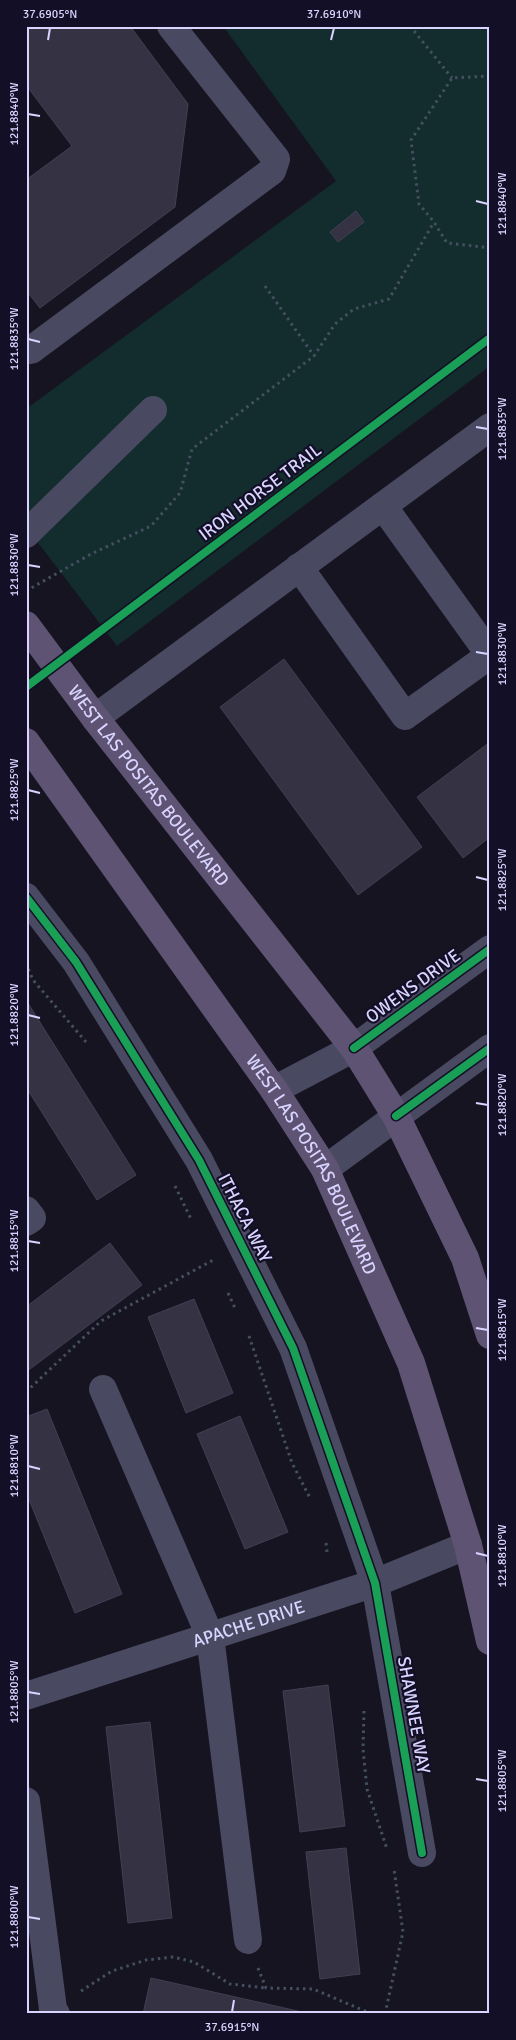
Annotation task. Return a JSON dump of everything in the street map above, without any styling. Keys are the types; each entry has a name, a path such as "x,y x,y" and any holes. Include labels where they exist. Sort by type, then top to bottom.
{"main road":[{"name":"WEST LAS POSITAS BOULEVARD","path":"26,625 95,718 354,1048 396,1116 465,1258 490,1335"},
{"name":"WEST LAS POSITAS BOULEVARD","path":"26,742 274,1090 325,1169 411,1363 479,1544 490,1641"}],"street":[{"path":"26,349 31,350 272,171 276,159 171,26"},
{"path":"26,534 153,410"},
{"path":"95,718 490,427"},
{"path":"299,568 405,716 490,655 383,506"},
{"name":"ITHACA WAY","path":"26,897 76,962 199,1160 293,1348 375,1583"},
{"name":"OWENS DRIVE","path":"274,1090 354,1048 490,949"},
{"path":"325,1169 490,1048"},
{"path":"26,1210 32,1218 26,1222"},
{"path":"103,1389 210,1636 248,1940"},
{"name":"APACHE DRIVE","path":"26,1696 375,1583 479,1544"},
{"name":"SHAWNEE WAY","path":"375,1583 422,1853"},
{"path":"26,1801 30,1867 52,2012"}],"path":[{"path":"410,26 452,78"},
{"path":"452,78 490,76"},
{"path":"452,78 410,140 419,204 434,222 447,243 490,248"},
{"path":"26,591 91,554 151,526 180,492 192,448 314,356 335,324 354,309 389,299 434,222"},
{"path":"265,286 314,356"},
{"path":"26,963 34,980 90,1046"},
{"path":"174,1184 195,1225"},
{"path":"26,1392 100,1321 241,1243"},
{"path":"212,1253 217,1265"},
{"path":"226,1288 237,1311"},
{"path":"248,1333 292,1463 314,1505"},
{"path":"325,1537 327,1552"},
{"path":"364,1709 363,1749 368,1789 388,1850"},
{"path":"385,2014 403,1932 394,1868"},
{"path":"248,1940 266,1988"},
{"path":"52,2012 112,1971 146,1960 173,1957 194,1962 230,1984 266,1988 313,1989 372,2014"}],"green space":[{"path":"223,26 490,26 490,366 117,646 26,527 26,409 336,181"}],"building":[{"path":"26,26 130,26 188,104 175,207 40,308 26,290 26,180 72,146 26,85"},
{"path":"356,211 364,222 338,242 330,232"},
{"path":"284,659 422,847 358,895 220,707"},
{"path":"490,742 490,837 463,858 417,797"},
{"path":"26,1000 136,1175 97,1200 26,1087"},
{"path":"110,1243 142,1285 26,1372 26,1307"},
{"path":"194,1299 233,1393 186,1413 148,1317"},
{"path":"47,1409 122,1594 75,1613 26,1492 26,1417"},
{"path":"240,1416 288,1532 245,1549 197,1434"},
{"path":"328,1685 345,1826 300,1832 283,1691"},
{"path":"150,1722 172,1918 128,1923 106,1727"},
{"path":"346,1848 360,1974 320,1979 306,1852"},
{"path":"151,1978 311,2014 143,2014"}],"cycle path":[{"name":"IRON HORSE TRAIL","path":"26,687 490,338"},
{"path":"26,897 76,962 199,1160 293,1348 375,1583 422,1853"},
{"path":"354,1048 490,949"},
{"path":"396,1116 490,1048"}]}
